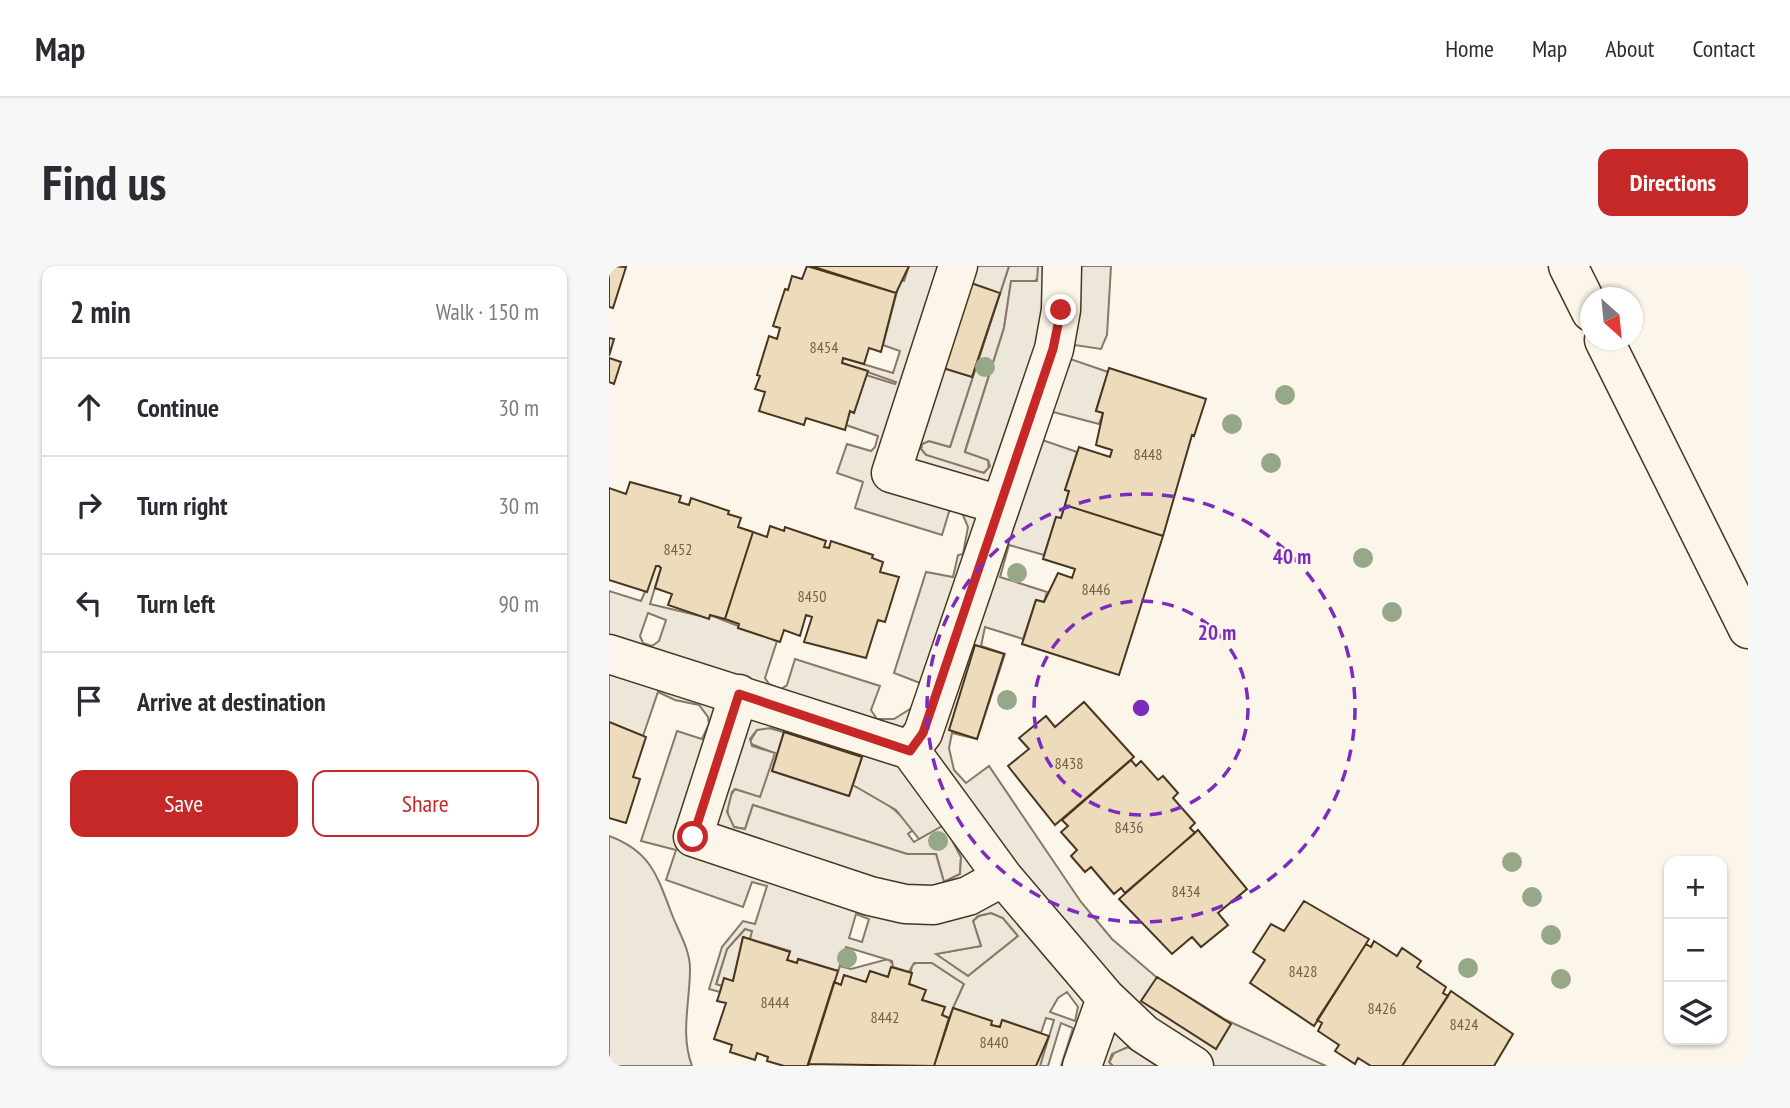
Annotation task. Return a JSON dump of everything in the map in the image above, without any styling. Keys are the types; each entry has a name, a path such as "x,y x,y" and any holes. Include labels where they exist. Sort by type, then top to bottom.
{"main road":[{"path":"958,266 891,473 1000,505"},
{"path":"910,751 923,733 1053,349 1061,310 1062,266"},
{"path":"1568,266 1580,290"},
{"path":"1609,350 1748,629"},
{"path":"609,654 910,751 1003,877 1106,998 1145,1034 1194,1066"},
{"path":"739,694 693,837 870,896 905,904 934,905 968,896 1003,877"},
{"path":"1081,1066 1106,998"}],"shaded area":[{"path":"909,266 1009,266 950,447 929,441 922,444 921,449 926,455 984,473 990,466 988,460 965,452 1004,328 1011,281 1037,281 1038,266 1111,266 1107,335 1101,349 1075,345 1070,359 1108,372 1096,410 1103,413 1099,424 1053,412 1042,440 1077,452 1065,490 1069,491 1061,518 1056,518 1044,555 1009,545 1000,577 1047,592 1044,602 1036,600 1023,639 985,627 981,646 1005,654 977,739 952,733 949,748 954,770 966,783 989,766 1081,902 1112,939 1155,976 1226,1020 1326,1066 1157,1066 1128,1047 1112,1054 1109,1062 1113,1066 1061,1066 1073,1028 1061,1023 1048,1066 1040,1066 1054,1020 1046,1018 1041,1033 1003,1020 1000,1027 991,1025 991,1021 953,1008 964,984 932,963 914,963 909,972 893,967 892,961 846,947 838,971 799,959 797,963 787,960 790,951 750,939 752,931 745,929 727,949 716,984 722,986 720,992 709,989 722,947 743,921 755,924 767,886 752,882 743,907 666,880 676,850 641,841 677,731 702,739 709,724 708,717 699,705 675,700 658,692 643,736 609,722 609,591 641,601 656,566 659,566 661,568 650,604 709,618 710,615 777,641 765,678 769,684 781,689 787,685 795,659 880,686 871,710 877,719 894,719 910,709 918,698 920,683 894,673 926,572 953,577 958,555 963,554 968,527 963,515 954,509 949,512 942,535 855,508 863,482 837,473 847,444 871,451 875,447 878,436 846,425 850,411 854,412 866,375 895,384 896,382 842,363 843,358 893,373 900,351 883,345 900,280 904,281","holes":["648,613 666,620 659,641 652,646 643,643 640,636","771,728 862,757 853,785 896,810 919,839 944,825 961,857 960,874 944,882 936,854 907,854 753,805 745,829 734,827 727,812 732,792 735,789 760,797 775,753 752,746 750,739 757,730","991,913 1003,918 1018,936 968,976 936,954 981,946 973,921 978,916","856,914 869,919 862,942 849,938","1067,992 1078,1007 1075,1021 1050,1012 1058,998"]},
{"path":"1009,266 1038,266 1039,277 1034,282 1011,282 1004,328 965,451 988,460 989,470 982,473 926,455 921,449 922,444 929,441 950,447"},
{"path":"765,727 784,732 772,771 849,796 853,785 862,789 879,798 901,816 913,830 908,834 914,842 944,824 961,857 960,874 944,882 936,854 907,854 753,805 745,829 734,827 728,813 732,793 735,789 760,796 774,753 749,743 757,730"},
{"path":"609,836 634,849 650,866 686,947 690,969 687,1042 692,1066 609,1066"},
{"path":"991,913 1003,918 1018,936 968,976 935,954 981,946 973,921 979,916"},
{"path":"745,929 753,931 750,939 743,937 733,981 722,986 716,985 727,949"},
{"path":"888,959 894,965 888,977 870,971 866,982 844,976 841,985 834,982 840,966 851,969"},
{"path":"918,962 932,963 964,984 949,1018 942,1015 944,1007 922,1000 925,990 909,984 912,965"},
{"path":"1128,1047 1157,1063 1157,1066 1113,1066 1109,1063 1115,1051"}],"building":[{"path":"609,266 626,267 613,308 609,307"},
{"path":"807,266 896,293 881,352 869,348 864,364 843,358 842,363 868,371 854,413 850,411 845,430 806,418 804,425 759,411 765,392 755,389 769,336 777,339 780,328 773,326 785,289 788,290 792,276 802,279"},
{"path":"811,266 909,266 896,293"},
{"path":"971,283 1000,293 972,377 943,368"},
{"path":"609,338 614,339 609,356"},
{"path":"609,358 621,362 614,384 609,382"},
{"path":"1109,368 1206,399 1194,436 1192,435 1163,536 1065,505 1069,491 1065,490 1079,447 1110,457 1112,450 1096,445 1103,413 1096,411"},
{"path":"630,482 681,496 679,502 689,505 691,498 729,511 728,514 741,518 738,527 753,532 725,619 710,615 709,619 668,605 672,594 655,588 661,568 659,566 656,566 647,592 609,580 609,488 626,494"},
{"path":"1065,505 1163,536 1119,675 1022,644 1036,600 1044,602 1058,573 1072,578 1075,569 1043,559 1056,517 1061,518"},
{"path":"770,526 784,531 785,527 826,541 824,547 829,548 831,541 873,555 872,558 883,562 880,572 899,577 885,622 878,620 866,658 804,642 812,617 806,615 800,636 784,630 780,642 738,628 739,624 725,619 753,532 767,537"},
{"path":"975,645 1004,654 977,739 949,730"},
{"path":"1084,702 1134,757 1055,825 1008,766 1029,749 1019,738 1046,716 1055,727"},
{"path":"609,722 646,737 633,777 640,779 626,823 609,818"},
{"path":"784,732 862,757 849,796 772,771"},
{"path":"1131,760 1136,766 1141,761 1158,780 1163,776 1178,793 1173,798 1195,823 1190,828 1195,833 1125,893 1121,888 1114,894 1091,867 1085,872 1071,856 1077,850 1061,832 1068,826 1062,820"},
{"path":"1198,830 1247,889 1218,913 1228,925 1201,947 1192,937 1172,954 1119,899"},
{"path":"1304,901 1369,939 1314,1026 1250,983 1265,960 1253,952 1271,924 1284,931"},
{"path":"743,937 790,952 787,960 797,963 798,959 838,971 808,1066 784,1066 767,1061 768,1057 757,1053 755,1060 730,1052 732,1045 714,1039 726,1003 717,1001 724,978 733,981"},
{"path":"1374,941 1397,956 1402,948 1421,961 1417,967 1446,987 1443,993 1448,996 1402,1066 1371,1066 1358,1058 1355,1064 1335,1051 1339,1045 1318,1031 1322,1023 1317,1020 1366,944 1371,947"},
{"path":"891,967 912,973 909,984 926,990 922,1000 945,1007 942,1015 949,1018 934,1066 808,1064 834,982 841,985 844,975 866,982 870,971 888,977"},
{"path":"1157,977 1231,1024 1216,1049 1141,1001"},
{"path":"1451,991 1513,1034 1494,1066 1402,1066"},
{"path":"953,1008 992,1021 991,1025 1000,1027 1002,1020 1049,1036 1036,1066 934,1066"}],"route":[{"path":"693,837 739,694 910,751 923,733 1053,349 1061,310"}]}
